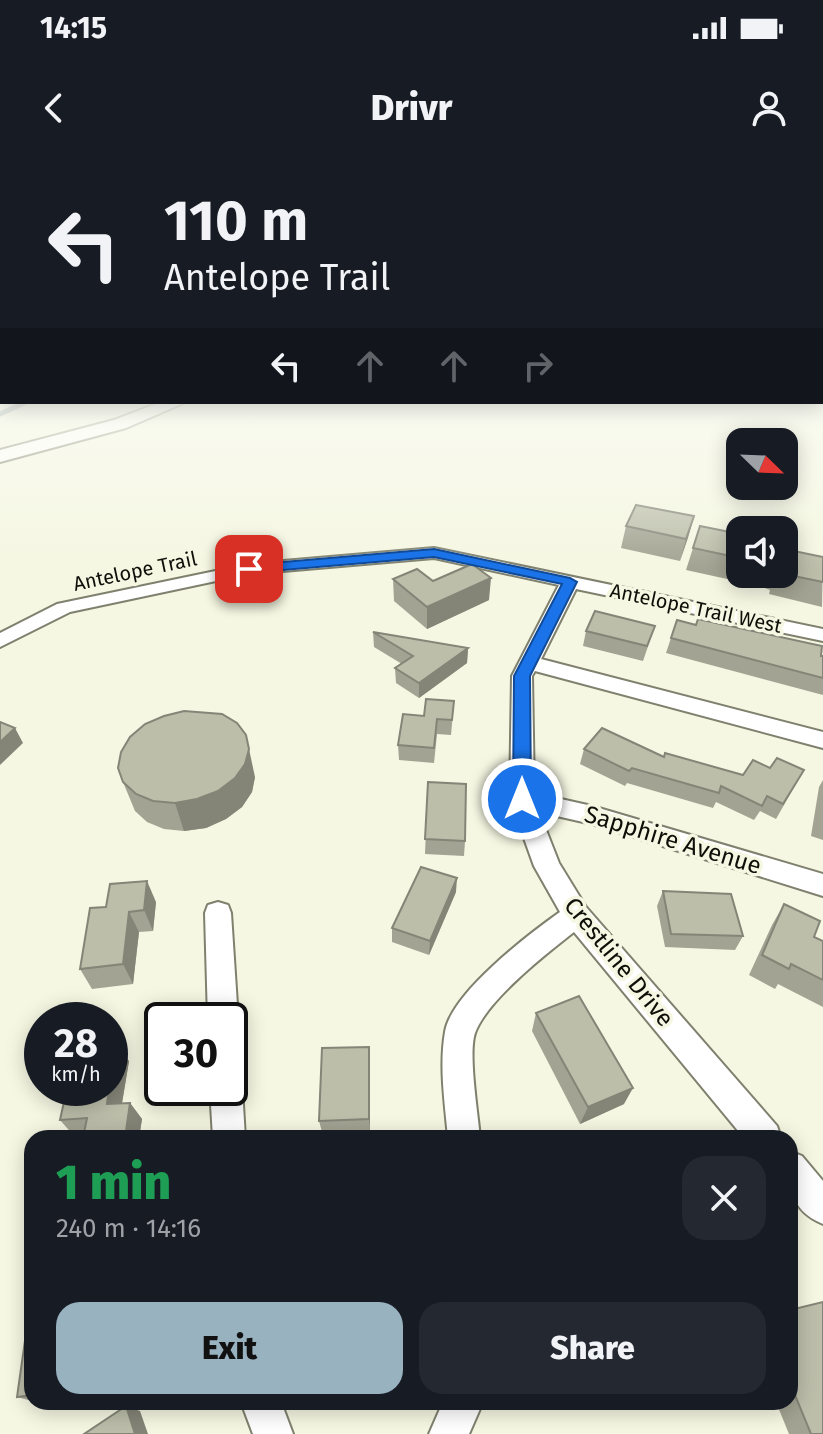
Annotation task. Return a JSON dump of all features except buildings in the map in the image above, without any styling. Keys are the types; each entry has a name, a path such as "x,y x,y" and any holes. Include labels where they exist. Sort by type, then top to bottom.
{"main road":[{"path":"0,456 29,448"}],"street":[{"name":"Antelope Trail","path":"0,641 64,608 249,569 434,553 570,582"},
{"name":"Antelope Trail West","path":"570,582 823,635"},
{"name":"Crestline Drive","path":"570,582 522,676 522,799 547,866 576,915 758,1130"},
{"path":"529,663 823,740"},
{"name":"Sapphire Avenue","path":"522,799 592,815 823,885"},
{"path":"218,913 222,1002"},
{"path":"463,1130 459,1076 460,1030 490,988 525,953 576,915"},
{"path":"227,1106 229,1130"},
{"path":"798,1177 823,1207"},
{"path":"264,1410 273,1434"},
{"path":"449,1434 460,1410"}],"route":[{"path":"249,569 434,553 570,582 522,676 522,799"}]}
